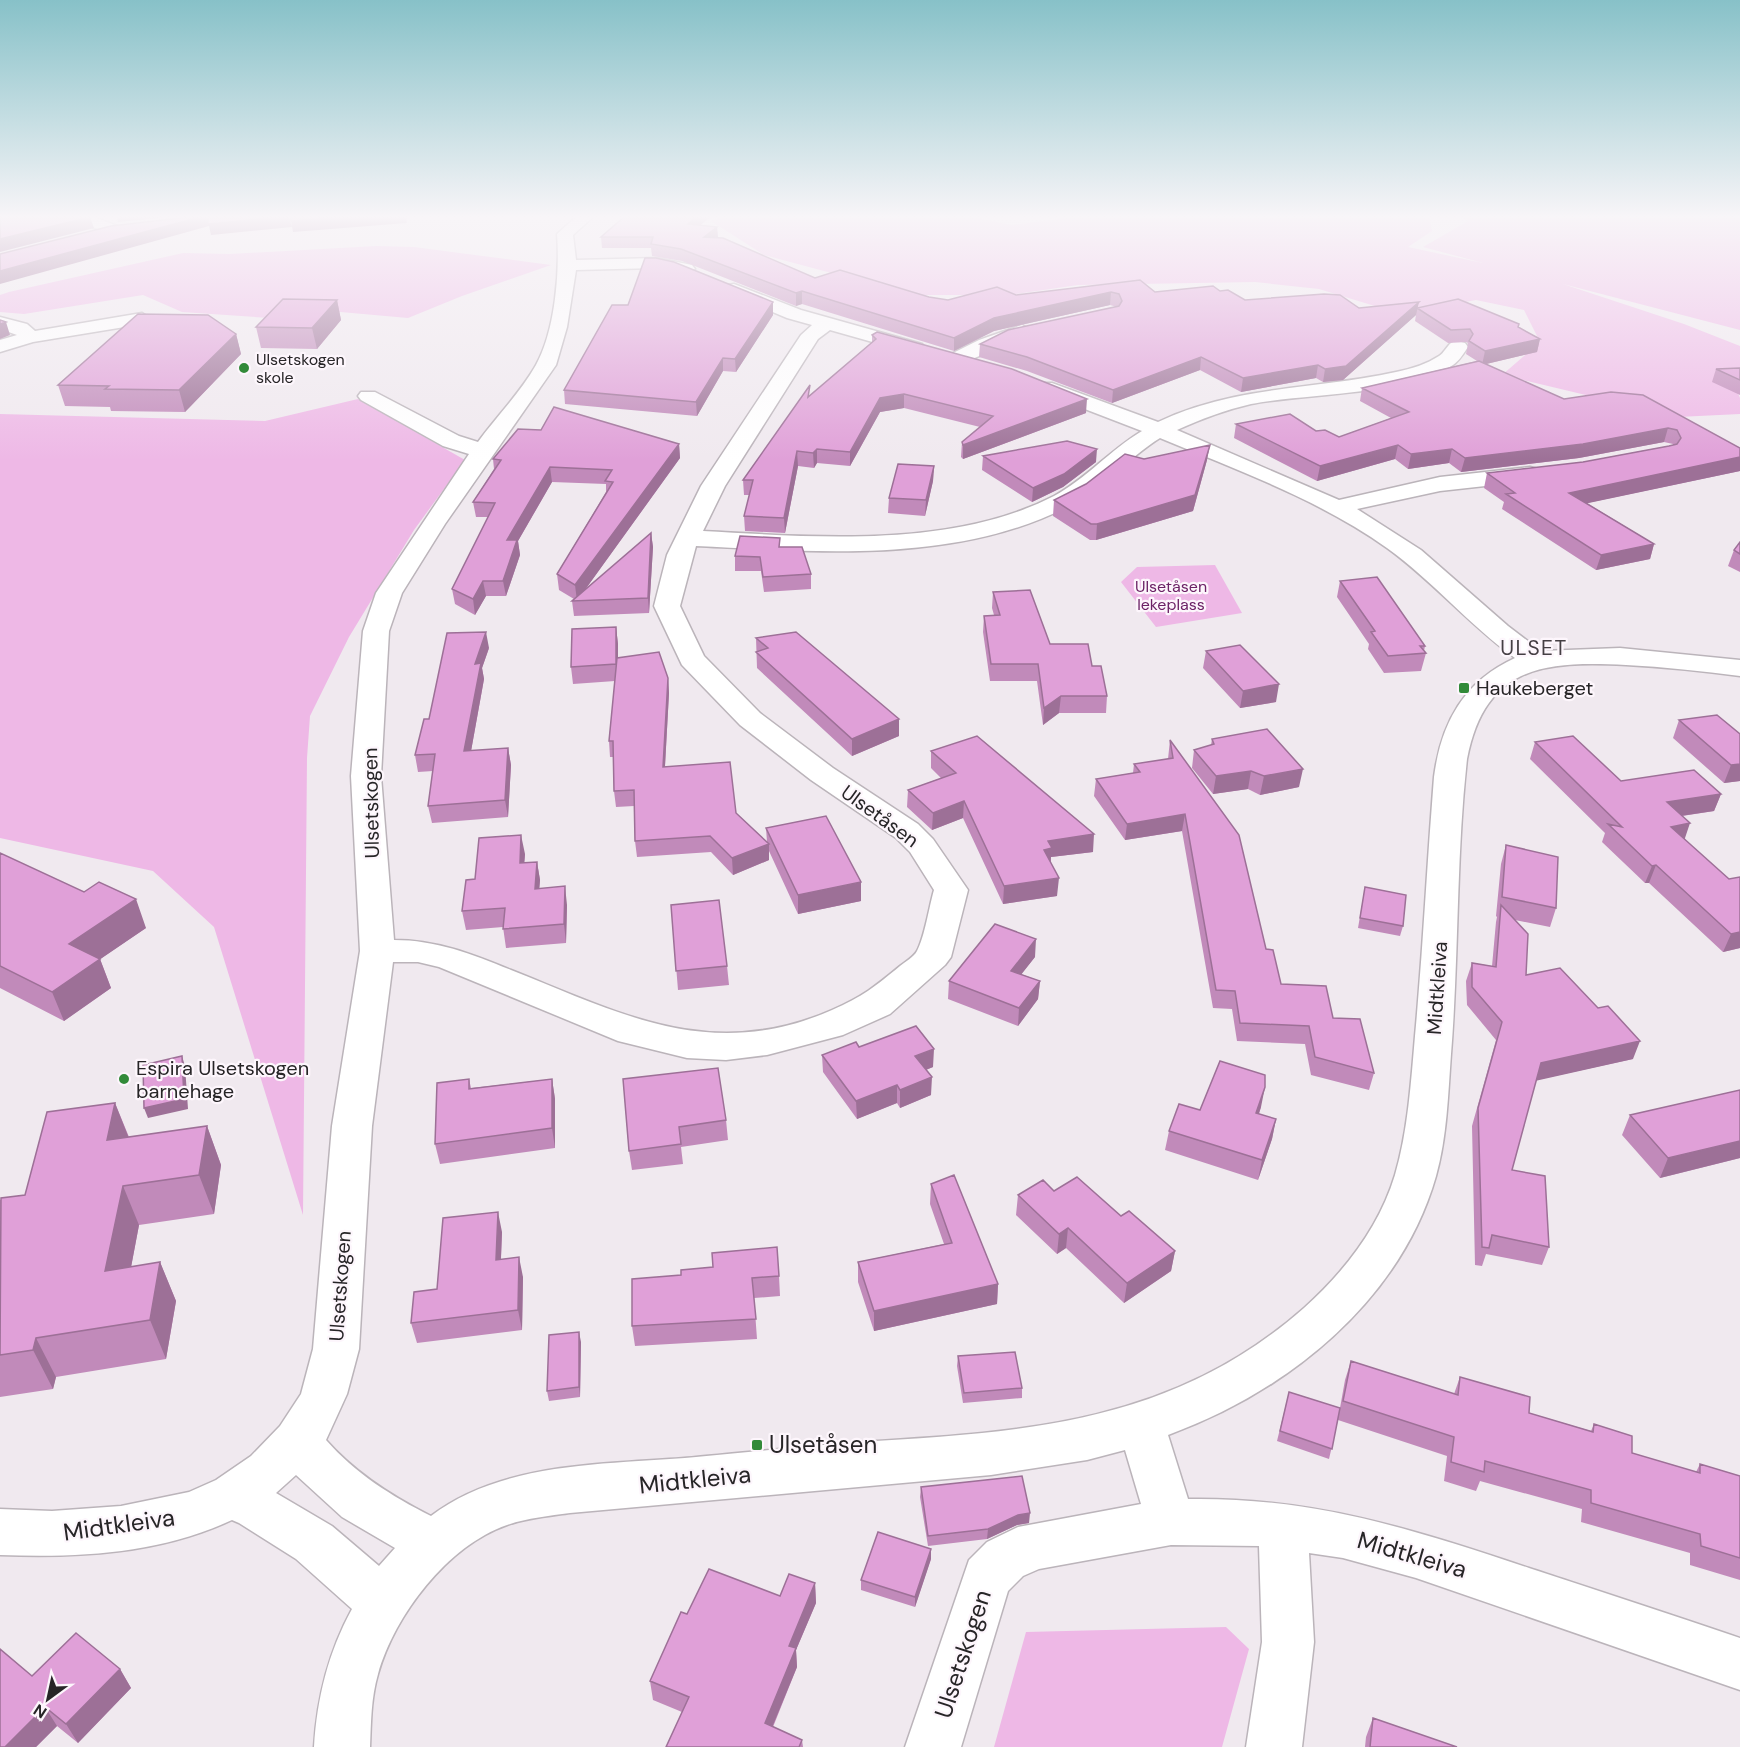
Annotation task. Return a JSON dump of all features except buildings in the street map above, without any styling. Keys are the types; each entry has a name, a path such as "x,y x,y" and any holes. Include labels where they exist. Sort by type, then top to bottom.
{"street":[{"name":"Ulsetskogen","path":"297,1441 311,1422 324,1394 336,1348 352,1126 377,951 366,776 376,631 390,593 482,451 546,365 558,327 563,299"},
{"path":"755,299 826,324 988,368"},
{"path":"0,346 31,337 142,319"},
{"path":"0,323 20,328 31,337"},
{"name":"Ulsetåsen","path":"377,951 418,951 449,958 631,1032 687,1045 726,1047 767,1042 831,1026 877,1005 933,957 951,890 922,846 907,831 822,774 750,719 692,659 667,606 679,555 713,486 811,335 826,324"},
{"path":"958,358 1001,337 1038,327"},
{"path":"686,538 842,543 921,539 971,531 1035,513 1064,500 1135,444 1211,409 1252,398 1394,379 1425,372 1445,364 1456,353 1458,347"},
{"path":"1029,381 1160,431 1337,507 1429,566 1512,644 1536,660"},
{"path":"368,396 451,441 482,451"},
{"path":"1337,507 1440,484 1551,471"},
{"name":"Midtkleiva","path":"383,1605 406,1572 436,1542 458,1526 489,1509 521,1499 823,1467 989,1455 1069,1443 1141,1425 1198,1403 1284,1351 1323,1319 1353,1287 1392,1231 1408,1199 1417,1169 1427,1120 1436,1019 1449,790 1460,723 1478,696 1491,685 1536,660 1564,656 1627,657 1740,668"},
{"path":"1141,1425 1171,1522"},
{"path":"297,1441 323,1473 353,1499 401,1527 436,1542"},
{"name":"Midtkleiva","path":"0,1532 52,1534 121,1529 193,1514 234,1496 268,1471 297,1441"},
{"path":"234,1496 275,1515 313,1540 339,1560 383,1605 358,1651 346,1688 341,1719 342,1747"},
{"name":"Midtkleiva","path":"1171,1522 1229,1521 1283,1524 1343,1535 1416,1554 1740,1664"},
{"name":"Ulsetskogen","path":"933,1747 980,1593 994,1568 1018,1551 1039,1545 1171,1522"},
{"path":"1274,1747 1288,1642 1283,1524"}],"green space":[{"path":"0,299 121,299 24,314 0,312"},
{"path":"151,299 456,299 408,318 318,310 284,319 182,312"},
{"path":"1350,299 1607,299 1684,324 1740,346 1740,381 1733,382 1740,398 1740,414 1678,417 1502,375 1540,342 1524,310 1476,300 1401,314"},
{"path":"1619,299 1740,299 1740,330"},
{"path":"358,399 465,460 414,530 349,637 310,716 307,758 303,1215 214,927 153,871 0,838 0,414 265,421"},
{"name":"Ulsetåsen lekeplass","path":"1215,565 1242,613 1156,627 1121,582 1137,567"},
{"path":"1226,1627 1249,1649 1222,1747 994,1747 1026,1632"}],"place":[{"name":"Ulsetskogen skole","path":"244,368"},
{"name":"Haukeberget","path":"1464,688"},
{"name":"Espira Ulsetskogen barnehage","path":"124,1079"},
{"name":"Ulsetåsen","path":"757,1445"}],"district":[{"name":"ULSET","path":"1534,648"}]}
